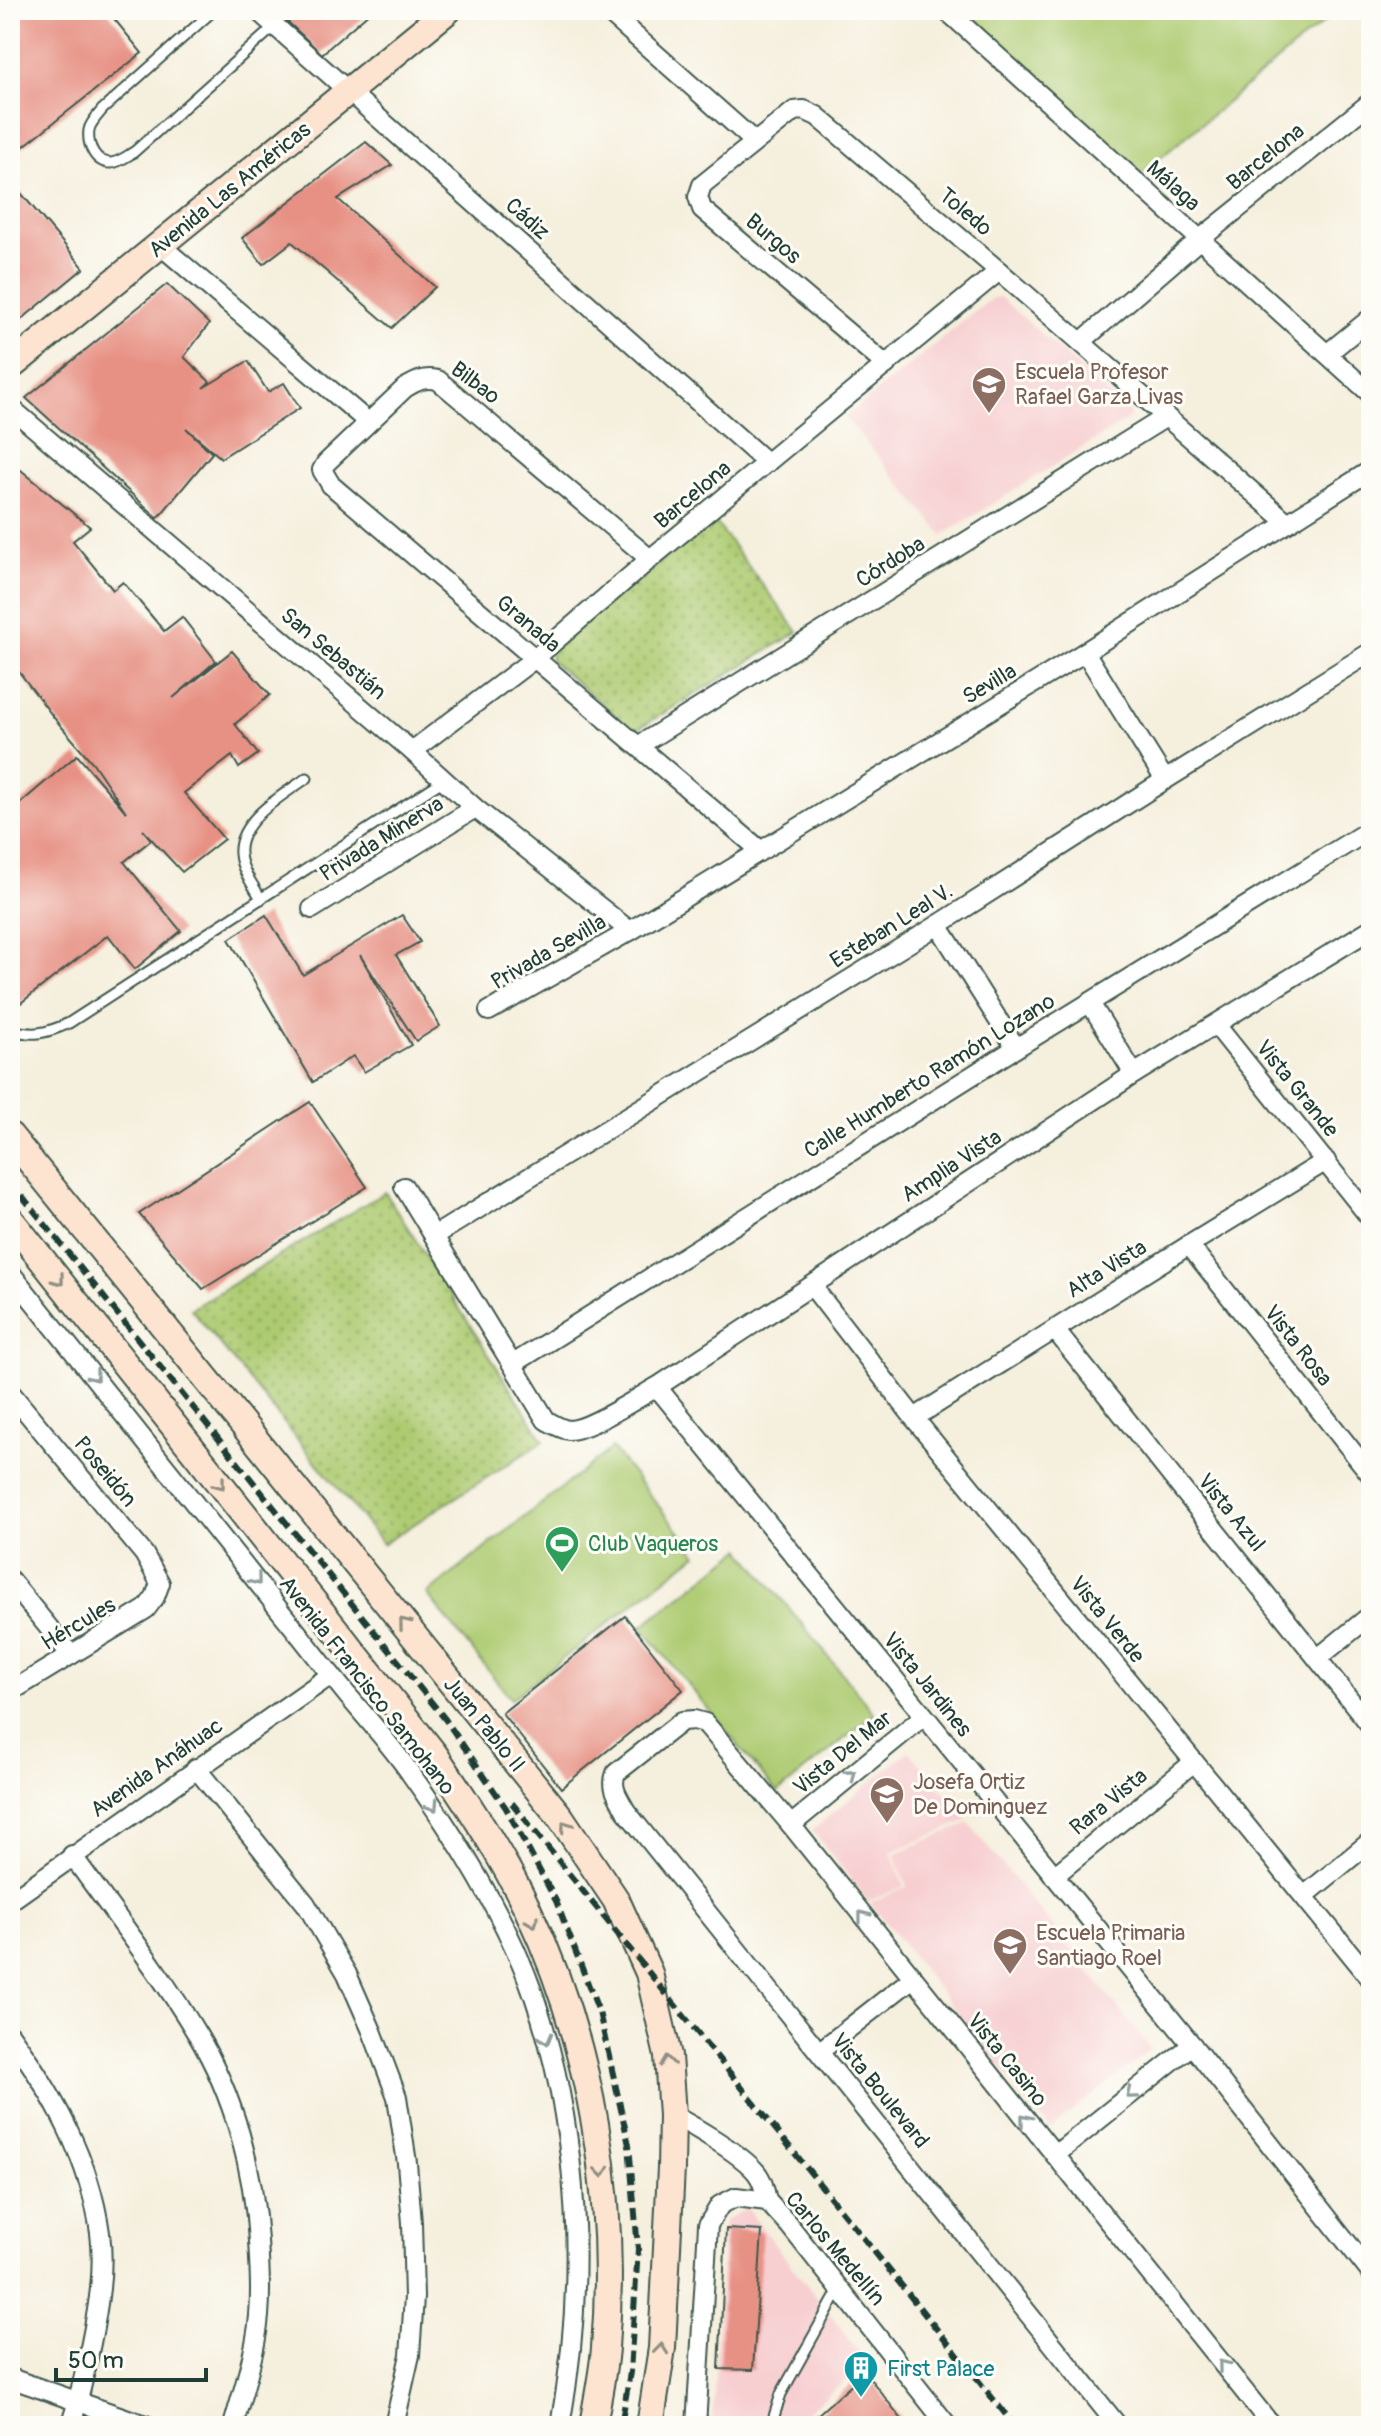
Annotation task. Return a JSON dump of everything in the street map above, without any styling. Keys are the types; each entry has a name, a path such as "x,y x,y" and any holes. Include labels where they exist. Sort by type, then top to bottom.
{"main road":[{"name":"Avenida Las Américas","path":"10,367 448,10"},
{"name":"Juan Pablo II","path":"10,1136 561,1818 616,1900 649,1973 668,2056 672,2115 662,2348 650,2426"},
{"path":"10,1219 434,1754 484,1828 528,1910 562,1995 586,2078 602,2167 608,2251 605,2350 593,2426"}],"street":[{"name":"Cádiz","path":"257,10 767,463"},
{"path":"606,10 755,142"},
{"name":"Málaga","path":"946,10 1371,394"},
{"name":"Barcelona","path":"1081,342 1199,240 1371,102"},
{"name":"Toledo","path":"755,142 794,111 804,110 817,116 1288,523"},
{"name":"Burgos","path":"755,142 702,185 698,197 702,209 886,365"},
{"path":"160,245 368,422"},
{"name":"Barcelona","path":"412,751 534,659 650,559 999,271"},
{"path":"1328,353 1371,318"},
{"name":"Bilbao","path":"368,422 416,381 428,378 438,380 650,559"},
{"name":"San Sebastián","path":"10,407 475,808 630,931"},
{"name":"Córdoba","path":"638,746 1166,417"},
{"name":"Granada","path":"368,422 326,463 322,470 331,485 760,850"},
{"name":"Sevilla","path":"630,931 1085,652 1371,470"},
{"path":"1085,652 1165,780"},
{"name":"Esteban Leal V.","path":"434,1236 938,925 1371,652"},
{"name":"Privada Minerva","path":"312,909 475,808"},
{"name":"Calle Humberto Ramón Lozano","path":"513,1364 1371,829"},
{"path":"938,925 1016,1048"},
{"name":"Amplia Vista","path":"513,1364 546,1420 569,1430 585,1427 657,1387 1134,1074 1371,929"},
{"name":"Privada Sevilla","path":"489,1011 630,931"},
{"path":"1090,1003 1134,1074"},
{"name":"Vista Grande","path":"1216,1025 1371,1219"},
{"name":"Alta Vista","path":"914,1418 1326,1161"},
{"path":"404,1187 513,1364"},
{"name":"Vista Rosa","path":"1189,1245 1371,1475"},
{"name":"Avenida Francisco Samohano","path":"10,1272 402,1761 491,1901 515,1949 534,1996 557,2079 570,2148 574,2294 570,2358 560,2426"},
{"name":"Vista Verde","path":"812,1286 914,1418 1371,1979"},
{"name":"Vista Azul","path":"1055,1330 1371,1726"},
{"name":"Vista Jardines","path":"657,1387 1192,2045 1371,2273"},
{"name":"Poseidón","path":"10,1392 144,1554 160,1583"},
{"path":"10,1580 71,1655"},
{"name":"Hércules","path":"10,1692 146,1609 160,1583"},
{"path":"1318,1658 1371,1615"},
{"name":"Avenida Anáhuac","path":"10,1901 331,1675"},
{"name":"Vista Del Mar","path":"791,1825 924,1716"},
{"name":"Vista Casino","path":"613,1781 616,1773 682,1721 705,1723 791,1825 1272,2426"},
{"name":"Rara Vista","path":"1054,1876 1194,1762"},
{"path":"196,1768 306,1904 347,1974 397,2097 411,2208 414,2297 410,2355 394,2426"},
{"name":"Vista Boulevard","path":"613,1781 626,1811 1118,2426"},
{"path":"1304,1896 1371,1841"},
{"path":"72,1855 155,1969 199,2036 228,2101 248,2163 261,2277 257,2337 233,2426"},
{"path":"820,2051 913,1978"},
{"path":"10,2034 64,2118 85,2170 100,2234 100,2297 79,2402 70,2426"},
{"path":"1055,2155 1192,2045"},
{"path":"672,2115 697,2128 754,2169 767,2201"},
{"name":"Carlos Medellín","path":"696,2426 708,2225 720,2205 736,2197 767,2201 948,2426"},
{"path":"10,2378 148,2426"}],"lane":[{"path":"214,10 103,109 89,127 89,144 96,157 108,163 119,161 134,152 275,26"},
{"path":"261,899 243,867 239,853 242,841 259,814 307,778"},
{"path":"10,1029 26,1035 46,1033 69,1023 444,780"},
{"path":"771,2426 781,2394 840,2288"}],"shaded area":[{"name":"Escuela Profesor Rafael Garza Livas","path":"1000,297 1129,412 1130,418 943,535 845,417 992,298"},
{"name":"Josefa Ortiz De Dominguez","path":"909,1751 968,1820 891,1852 904,1887 868,1901 812,1830"},
{"name":"Escuela Primaria Santiago Roel","path":"969,1823 1151,2049 1050,2129 870,1903 907,1887 894,1854"},
{"path":"747,2209 868,2363 789,2426 712,2426 724,2220"}],"green space":[{"path":"958,10 1338,10 1140,175"},
{"path":"713,519 798,632 639,728 630,728 551,661 550,650"},
{"path":"385,1192 544,1441 383,1544 191,1309"},
{"name":"Club Vaqueros","path":"612,1448 697,1554 511,1699 427,1594"},
{"path":"741,1549 875,1714 777,1793 641,1627"}],"building":[{"path":"10,10 107,10 142,53 10,157"},
{"path":"275,10 372,10 322,54"},
{"path":"366,142 392,165 338,199 435,287 392,328 292,242 263,264 242,238"},
{"path":"10,180 84,268 10,329"},
{"path":"167,284 209,324 184,357 210,382 203,388 248,361 268,392 284,383 300,408 221,458 186,428 212,453 158,518 26,398"},
{"path":"10,461 90,527 73,541 113,590 123,582 164,631 182,617 216,661 173,698 232,651 270,695 235,724 258,754 239,768 232,756 184,793 224,839 182,872 143,830 151,840 124,862 181,931 135,969 108,935 13,1009 10,1005 10,812 77,755 126,812 93,763 10,660"},
{"path":"266,915 303,975 402,915 420,942 396,955 440,1026 416,1041 360,955 411,1045 364,1072 353,1056 313,1082 229,939"},
{"path":"310,1102 367,1187 203,1289 139,1214"},
{"name":"Club Vaqueros","path":"625,1616 683,1690 561,1788 502,1713"},
{"path":"726,2229 762,2231 753,2370 719,2369"},
{"name":"First Palace","path":"865,2372 907,2426 805,2426"}],"railway":[{"path":"10,1181 445,1719 506,1808 556,1901 599,2012 629,2145 638,2249 630,2372 621,2426"},
{"path":"512,1803 1015,2426"}],"place":[{"name":"Escuela Profesor Rafael Garza Livas","path":"989,415"},
{"name":"Club Vaqueros","path":"562,1574"},
{"name":"Josefa Ortiz De Dominguez","path":"887,1825"},
{"name":"Escuela Primaria Santiago Roel","path":"1010,1976"},
{"name":"First Palace","path":"861,2399"}]}
